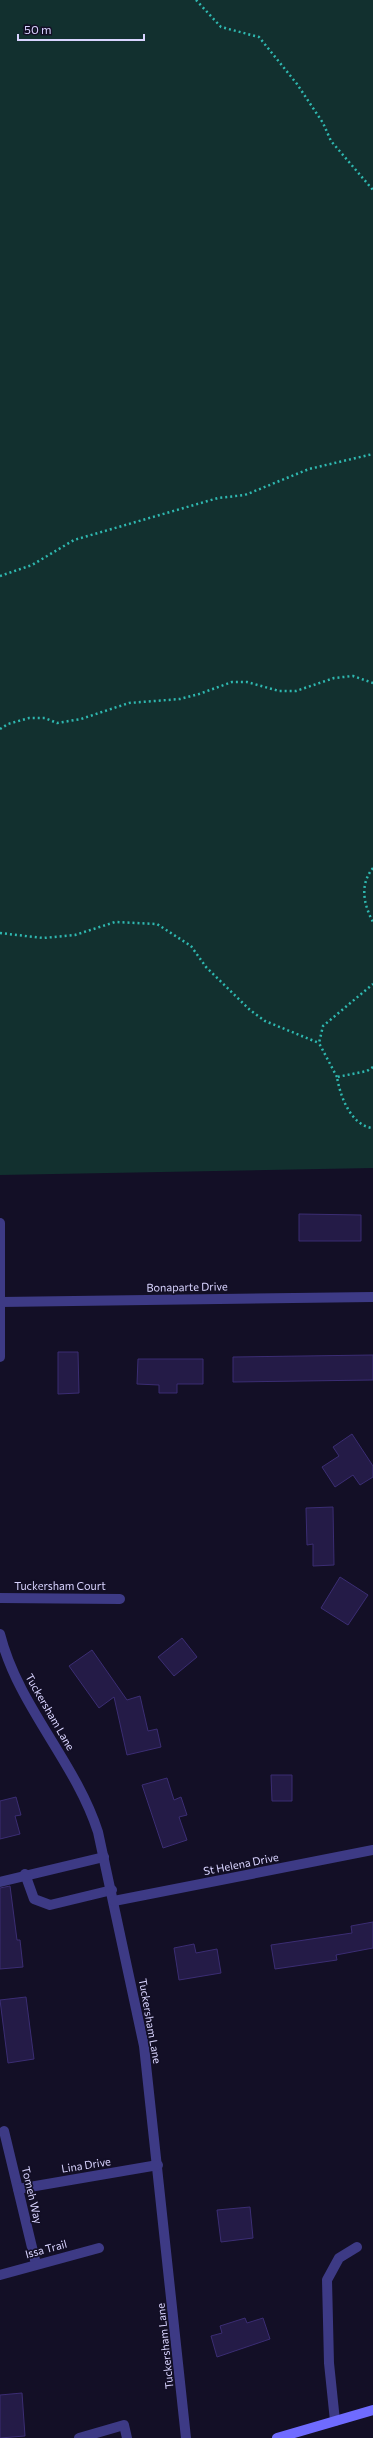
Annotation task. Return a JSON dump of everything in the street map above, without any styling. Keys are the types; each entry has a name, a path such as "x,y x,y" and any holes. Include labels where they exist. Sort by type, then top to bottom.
{"main road":[{"path":"277,2438 373,2410"}],"street":[{"path":"0,1223 0,1357"},
{"name":"Bonaparte Drive","path":"1,1302 373,1297"},
{"name":"Tuckersham Court","path":"0,1598 120,1599"},
{"name":"Tuckersham Lane","path":"0,1634 6,1658 26,1698 62,1757 91,1809 112,1890 144,2046 158,2165 186,2438"},
{"name":"St Helena Drive","path":"114,1901 373,1850"},
{"path":"0,1882 25,1874 104,1857"},
{"path":"25,1874 34,1899 50,1905 112,1890"},
{"name":"Tomeh Way","path":"4,2131 36,2264"},
{"name":"Lina Drive","path":"18,2189 158,2165"},
{"path":"335,2421 329,2363 327,2280 339,2258 357,2247"},
{"name":"Issa Trail","path":"0,2275 99,2248"},
{"path":"79,2438 124,2425 127,2438"}],"path":[{"path":"196,0 221,27 259,37 296,84 323,123 331,141 373,190"},
{"path":"0,576 32,565 74,540 218,498 245,495 309,469 373,454"},
{"path":"0,729 8,724 29,718 45,718 57,723 81,718 129,703 180,699 232,682 247,682 279,691 296,692 334,678 353,676 373,683"},
{"path":"373,868 368,874 364,890 364,903 373,922"},
{"path":"0,933 42,938 75,935 115,922 156,924 191,946 206,967 250,1010 265,1021 319,1043 337,1077 339,1090 348,1111 366,1127 373,1128"},
{"path":"319,1043 323,1026 373,984"},
{"path":"337,1077 353,1075 373,1067"}],"green space":[{"path":"0,0 373,0 373,1168 0,1175"}],"building":[{"path":"299,1214 361,1215 361,1241 299,1241"},
{"path":"58,1352 78,1352 79,1393 58,1394"},
{"path":"373,1355 373,1380 233,1382 233,1357"},
{"path":"138,1359 203,1359 203,1384 177,1384 177,1393 159,1393 159,1385 137,1384"},
{"path":"352,1434 373,1466 373,1477 360,1485 353,1475 335,1487 322,1467 339,1456 333,1447"},
{"path":"333,1507 334,1565 313,1566 313,1544 307,1545 306,1508"},
{"path":"340,1577 368,1595 348,1625 321,1608"},
{"path":"182,1638 197,1657 174,1676 158,1657"},
{"path":"92,1650 127,1700 140,1696 148,1731 157,1729 161,1747 127,1755 114,1697 99,1708 69,1666"},
{"path":"271,1775 292,1775 292,1801 272,1801"},
{"path":"167,1778 174,1800 181,1797 187,1815 179,1817 187,1840 163,1848 142,1785"},
{"path":"16,1797 21,1815 15,1816 20,1834 0,1839 0,1801"},
{"path":"10,1886 17,1940 20,1940 23,1967 0,1969 0,1888"},
{"path":"373,1922 373,1948 336,1955 337,1960 275,1969 271,1945 352,1933 351,1926"},
{"path":"194,1944 196,1953 217,1949 221,1973 179,1980 174,1948"},
{"path":"26,1997 34,2059 8,2063 0,2000"},
{"path":"250,2207 253,2238 221,2242 217,2210"},
{"path":"245,2318 247,2323 263,2318 270,2339 217,2357 211,2336 222,2333 220,2326"},
{"path":"22,2393 25,2436 0,2438 0,2395"}]}
